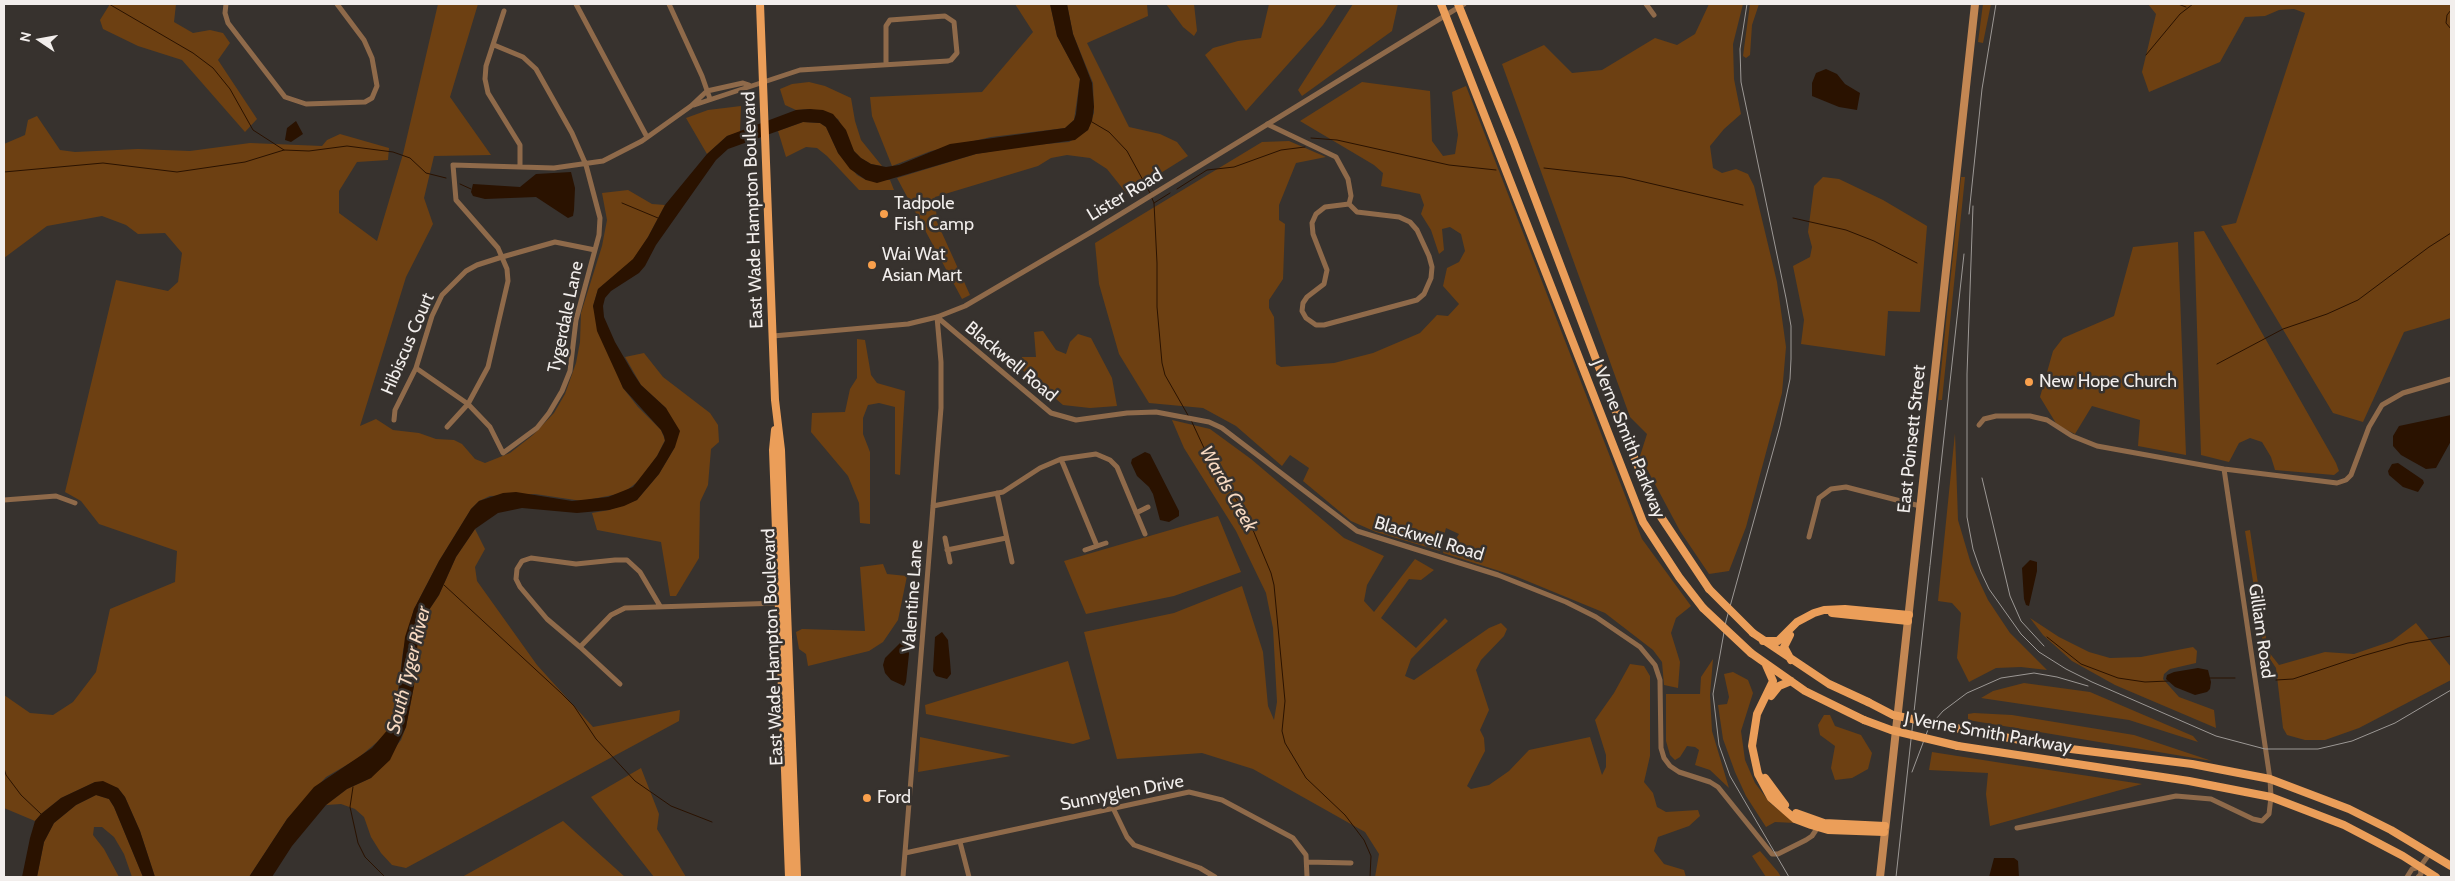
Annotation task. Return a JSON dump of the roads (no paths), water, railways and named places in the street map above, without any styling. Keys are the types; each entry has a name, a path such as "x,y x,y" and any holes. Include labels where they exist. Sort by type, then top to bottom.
{"main road":[{"name":"East Wade Hampton Boulevard","path":"760,4 776,416 773,450 778,487 782,581 789,877"},
{"name":"J Verne Smith Parkway","path":"1441,4 1643,522 1679,577 1703,608 1751,654 1790,681 1864,720 1891,730 1958,746 2189,780 2271,797 2344,825 2436,877"},
{"name":"East Poinsett Street","path":"1880,877 1975,4"},
{"name":"J Verne Smith Parkway","path":"1461,5 1625,436 1657,511 1709,589 1753,633 1829,684 1893,714 1970,731 2072,749 2192,764 2270,779 2349,810 2391,830 2451,866"},
{"name":"East Wade Hampton Boulevard","path":"782,603 797,877"},
{"path":"1763,641 1778,642 1797,622 1824,610 1845,609 1908,618"},
{"path":"1791,660 1785,652 1785,643 1796,628 1813,618 1834,613 1908,618"},
{"path":"1766,665 1773,681 1754,722 1752,746 1755,765 1766,791 1777,805 1795,819 1819,825 1884,829"},
{"path":"1790,681 1779,686 1764,708 1757,728 1758,760 1768,784 1782,803 1819,825"}],"street":[{"path":"226,4 228,23 285,97 299,103 313,104 365,102 372,98 377,86 372,58 364,40 337,4"},
{"path":"576,4 647,137"},
{"path":"669,4 710,99"},
{"path":"1646,4 1654,15"},
{"name":"Lister Road","path":"773,336 893,326 937,317 979,300 1461,5"},
{"path":"504,11 485,72 486,86 520,145 520,166"},
{"path":"447,428 468,404 488,367 508,281 507,269 492,240 456,200 453,165 538,168 586,165 612,157 647,137 691,106 707,91 743,83 749,85 763,83 800,70 948,61 954,58 957,53 954,22 945,16 890,20 886,26 886,64"},
{"name":"Tygerdale Lane","path":"468,404 490,428 503,453 537,428 549,413 562,391 573,356 578,306 599,235 600,218 586,165 572,133 536,69 524,57 494,45"},
{"path":"691,106 746,88 749,85"},
{"path":"1267,124 1336,157 1348,179 1351,196 1349,204"},
{"path":"1349,204 1357,212 1400,217 1410,222 1417,230 1429,256 1432,266 1431,278 1424,294 1417,300 1324,325 1316,325 1306,318 1302,311 1303,303 1307,297 1324,284 1327,270 1313,234 1312,223 1316,214 1325,207 1349,204"},
{"name":"Hibiscus Court","path":"394,420 394,410 416,368 432,316 442,295 466,271 502,257 555,242 595,250"},
{"name":"Blackwell Road","path":"937,317 1046,411 1061,418 1084,420 1146,412 1182,416 1209,422 1222,428 1357,531 1498,575 1586,612 1623,634 1646,652 1658,672 1661,748 1664,758 1670,766 1679,772 1710,782 1718,787 1772,854 1778,854 1806,840 1819,825"},
{"name":"Valentine Lane","path":"903,877 941,400 937,317"},
{"path":"416,368 468,404"},
{"path":"1979,425 1984,419 1996,416 2030,416 2047,420 2072,436 2097,446 2224,469 2333,484 2348,478 2354,470 2371,423 2382,405 2403,393 2451,379"},
{"path":"933,506 1003,492 1040,468 1061,459 1096,454 1110,460 1117,466 1145,534"},
{"path":"1061,459 1096,546"},
{"name":"Gilliam Road","path":"2224,469 2270,779 2271,797"},
{"path":"1809,537 1819,498 1831,489 1846,487 1920,506"},
{"path":"997,493 1012,562"},
{"path":"4,500 56,496 75,503"},
{"path":"1136,513 1148,507"},
{"path":"945,538 950,562"},
{"path":"947,550 1006,538"},
{"path":"1086,550 1106,542"},
{"path":"620,684 547,619 518,583 516,569 522,561 540,558 576,564 627,560 640,572 660,606"},
{"path":"580,647 618,611 632,606 782,603"},
{"name":"Sunnyglen Drive","path":"905,853 1178,793 1211,796 1293,838 1302,849 1307,862 1307,877"},
{"path":"2017,828 2176,796 2211,799 2262,821 2269,814 2271,797"},
{"path":"1113,808 1127,837 1134,845 1200,868 1214,877"},
{"path":"960,842 969,877"},
{"path":"2418,877 2420,867 2430,853"},
{"path":"1307,862 1351,863"},
{"path":"2407,877 2412,869 2420,867"}],"water":[{"name":"South Tyger River","path":"1050,4 1067,4 1073,34 1092,83 1094,107 1092,121 1088,130 1075,140 976,154 877,183 866,180 850,169 838,153 826,127 820,123 803,122 728,149 716,160 656,245 645,266 639,273 611,291 605,298 603,306 604,317 615,342 633,373 641,385 666,408 680,431 675,447 659,474 637,500 624,506 609,510 577,513 522,508 498,513 475,529 456,557 439,595 419,625 414,686 406,727 390,760 371,778 347,789 326,805 292,846 272,877 249,877 287,819 314,787 372,748 390,727 397,704 405,637 414,609 439,561 471,509 479,501 503,493 516,492 572,501 608,497 633,487 657,456 665,441 664,436 661,430 623,388 597,331 593,306 598,289 633,259 648,237 665,205 707,154 727,136 796,110 823,110 833,114 846,130 854,151 861,158 871,164 886,167 899,165 950,144 1065,128 1074,120 1076,114 1080,79 1057,36"},
{"path":"1826,69 1837,74 1845,84 1860,93 1857,110 1839,107 1812,96 1812,83 1816,73"},
{"path":"296,121 303,134 291,142 285,140 287,128"},
{"path":"571,172 575,188 574,210 573,216 568,218 536,197 485,199 473,196 471,192 473,184 520,187 536,174"},
{"path":"2451,415 2451,441 2436,468 2426,469 2401,455 2393,446 2393,436 2399,426"},
{"path":"1145,452 1150,454 1179,511 1179,516 1169,522 1160,520 1153,494 1149,487 1137,476 1131,463 1132,459"},
{"path":"2398,463 2423,480 2424,483 2418,492 2403,487 2389,475 2388,471 2392,464"},
{"path":"2030,560 2037,562 2037,571 2029,606 2026,605 2024,599 2022,568"},
{"path":"942,632 948,640 951,674 947,679 936,676 933,671 935,637"},
{"path":"902,641 905,641 908,645 909,654 904,686 891,680 885,673 883,665 885,658"},
{"path":"2198,668 2208,670 2211,682 2210,689 2207,692 2195,695 2175,687 2166,679 2167,675 2174,672"},
{"path":"103,781 118,788 125,797 140,831 155,877 143,877 114,807 109,799 96,795 76,805 54,823 44,842 37,877 22,877 35,821 61,798 95,782"},
{"path":"1994,858 2014,858 2018,861 2019,877 1989,877"}],"waterway":[{"path":"109,4 193,53 213,68 230,89 253,130 284,150"},
{"path":"2178,4 2186,7"},
{"path":"2146,55 2180,14 2193,4"},
{"path":"2451,10 2447,15 2446,23 2451,29"},
{"name":"Wards Creek","path":"1092,122 1109,132 1127,151 1150,193"},
{"path":"1311,138 1337,140 1449,165 1496,170"},
{"path":"4,172 103,163 177,172 245,162 284,150 309,151 347,146 393,152 410,158 426,173 446,178"},
{"path":"1177,189 1207,170 1234,167 1281,150 1305,147"},
{"path":"1544,168 1623,177 1743,205"},
{"path":"460,184 471,189"},
{"path":"1154,203 1170,193"},
{"name":"Wards Creek","path":"1151,196 1154,203 1157,307 1162,363 1165,375 1189,417"},
{"path":"622,203 658,218"},
{"path":"1793,218 1846,230 1874,241 1917,263"},
{"path":"2217,364 2283,329 2327,314 2358,300 2429,247 2451,233"},
{"name":"Wards Creek","path":"1191,420 1204,448 1248,518 1271,573 1274,585 1285,701 1282,731 1285,743 1306,778 1345,815 1364,840 1371,856 1370,877"},
{"path":"444,585 574,706 596,739 635,781 671,806 712,822"},
{"path":"2276,680 2293,679 2408,643 2451,636"},
{"path":"2047,637 2081,664 2118,678 2145,682 2169,681"},
{"path":"2210,678 2235,678"},
{"path":"4,768 6,775 21,795 41,814"},
{"path":"353,787 350,807 358,843 365,857 385,877"}],"railway":[{"path":"1747,4 1740,49 1741,82 1786,298 1791,326 1791,359 1790,379 1780,426 1726,621 1713,694 1719,745 1730,776 1789,877"},
{"path":"1969,214 1982,89 1996,4"},
{"path":"1973,206 1967,374 1967,517 1973,549 1981,572 1989,589 2021,634 2039,652 2092,682 2216,736 2265,749 2318,749 2352,741 2395,723 2451,690"},
{"path":"1896,877 1964,254"},
{"path":"1982,478 2010,596 2021,621 2044,646"},
{"path":"1912,772 1929,727 1943,711 1967,693 2001,678 2034,673 2088,686"}],"place":[{"name":"Tadpole Fish Camp","path":"884,214"},
{"name":"Wai Wat Asian Mart","path":"872,265"},
{"name":"New Hope Church","path":"2029,382"},
{"name":"Ford","path":"867,798"}]}
